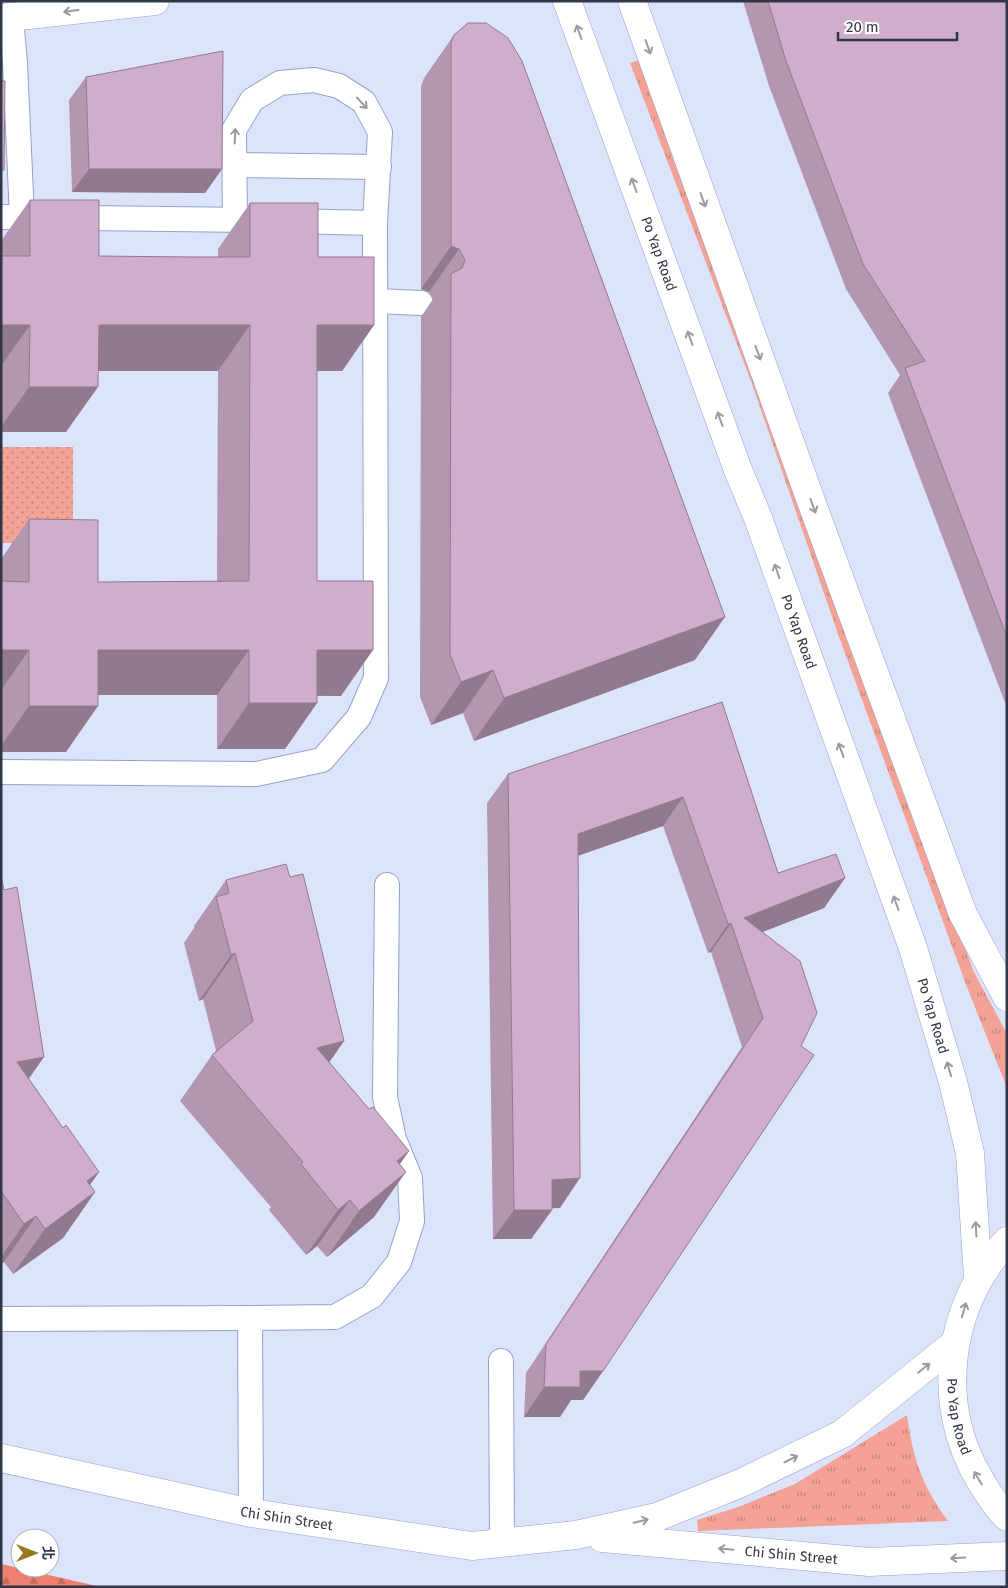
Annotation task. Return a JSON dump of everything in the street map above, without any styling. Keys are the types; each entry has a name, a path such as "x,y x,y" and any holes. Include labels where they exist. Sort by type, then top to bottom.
{"main road":[{"path":"7,13 154,1"},
{"name":"Po Yap Road","path":"567,1 738,470 758,518 913,948 953,1082 970,1153 978,1278"},
{"path":"632,1 811,501 964,914 1007,997"},
{"name":"Po Yap Road","path":"1007,1241 978,1278 966,1301 954,1344 953,1406 960,1438 973,1468 989,1496 1007,1517"},
{"name":"Chi Shin Street","path":"1,1458 251,1513 472,1546 576,1536 657,1517 741,1483 842,1434 954,1344"},
{"name":"Chi Shin Street","path":"576,1536 869,1562 1007,1556"}],"lane":[{"path":"7,13 15,63 12,217 375,223"},
{"path":"1,772 256,774 322,760 359,717 376,678 377,301 375,223 380,132 364,102 339,86 314,80 280,83 252,100 234,130 236,165 235,220"},
{"path":"236,165 379,166"},
{"path":"377,301 421,302"},
{"path":"1,1319 335,1317 372,1296 399,1262 412,1221 410,1178 394,1139 385,1097 387,885"},
{"path":"250,1318 251,1513"},
{"path":"501,1361 502,1544"}],"green space":[{"path":"640,60 956,925 974,972 1007,1034 1007,1088 965,982 838,634 751,381 630,63"},
{"path":"1,447 73,447 73,543 1,543"},
{"path":"907,1415 912,1445 925,1484 948,1521 698,1531 697,1520 738,1507 795,1484"},
{"path":"1,1564 10,1566 10,1578 60,1578 101,1587 1,1587"}],"building":[{"path":"768,1 1007,1 1007,637 905,368 925,361 863,264 786,61"},
{"path":"468,23 486,23 508,38 522,61 725,617 504,698 493,670 461,682 450,654 451,274 462,268 465,260 459,249 451,246 451,43 454,35"},
{"path":"223,51 222,169 89,169 86,77"},
{"path":"1,81 5,81 4,170 1,170"},
{"path":"30,200 99,200 99,256 188,257 250,257 250,203 318,203 318,257 374,257 374,325 317,325 317,581 373,581 373,650 317,650 317,703 249,703 249,650 98,650 98,706 29,706 29,650 1,650 1,581 29,582 29,519 98,520 98,582 249,581 250,325 99,325 98,387 29,387 30,325 1,325 1,256 30,256"},
{"path":"722,702 778,873 836,854 845,878 744,918 800,961 817,1013 801,1046 814,1055 603,1371 580,1371 580,1387 544,1387 546,1344 763,1018 731,923 728,924 683,797 578,834 580,1178 552,1180 552,1210 514,1210 508,774"},
{"path":"286,864 290,877 303,874 344,1041 317,1048 369,1109 373,1107 409,1151 397,1161 406,1172 359,1211 350,1200 338,1210 301,1164 303,1162 212,1055 253,1021 235,953 231,955 216,897 229,893 226,880"},
{"path":"1,876 4,890 17,887 44,1057 17,1062 63,1128 66,1125 99,1172 87,1181 95,1192 45,1229 36,1216 24,1224 1,1191"}]}
